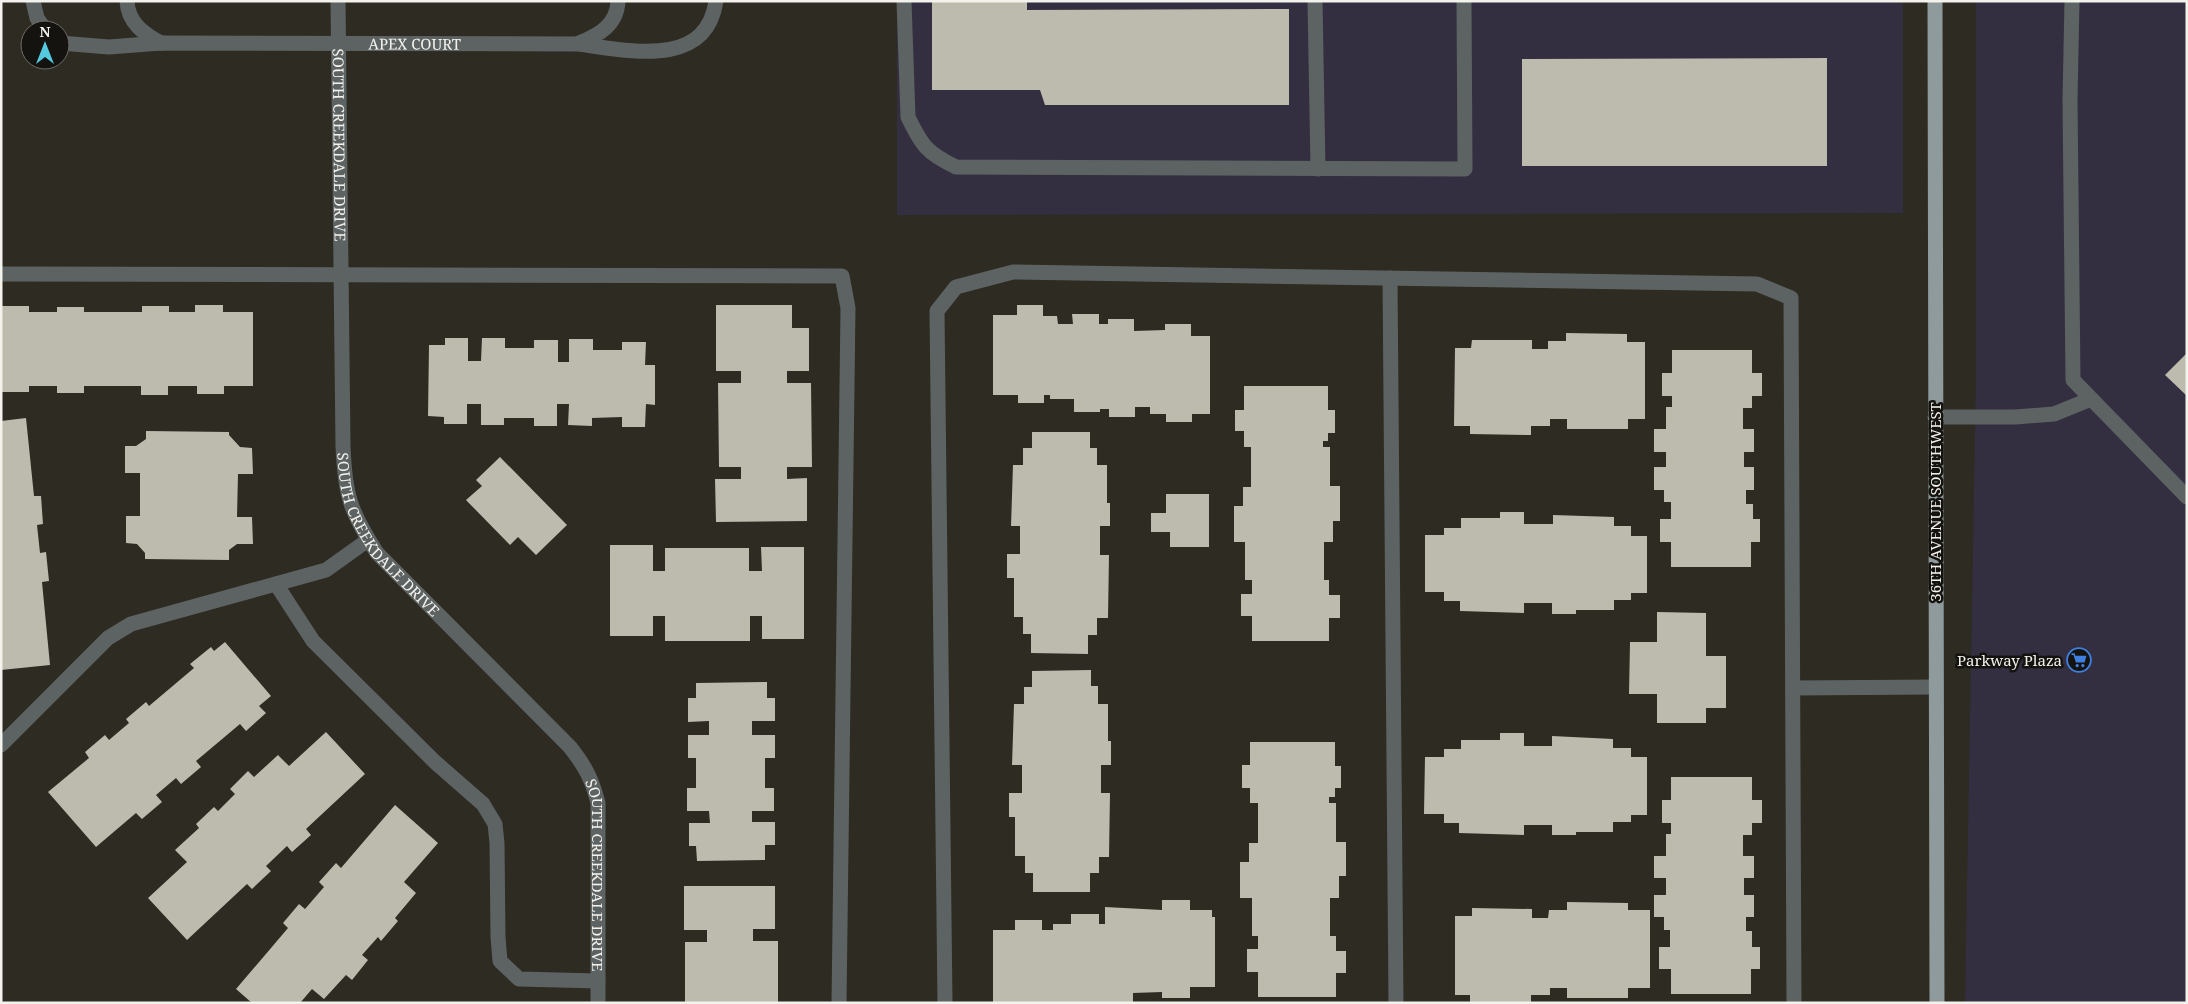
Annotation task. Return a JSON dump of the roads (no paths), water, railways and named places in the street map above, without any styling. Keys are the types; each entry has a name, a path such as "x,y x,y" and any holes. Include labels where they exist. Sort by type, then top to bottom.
{"main road":[{"name":"36TH AVENUE SOUTHWEST","path":"1936,1 1937,1003"}],"street":[{"path":"33,1 38,20"},
{"path":"127,1 134,23 144,34 162,43"},
{"name":"SOUTH CREEKDALE DRIVE","path":"338,1 344,479 349,504 360,527 377,553 570,747 584,765 593,782 598,802 598,1003"},
{"name":"APEX COURT","path":"578,44 605,30 615,17 618,1"},
{"name":"APEX COURT","path":"70,44 109,47 162,43 578,44 634,51 662,52 685,46 704,33 714,12 716,1"},
{"path":"904,1 908,117 916,134 932,155 956,167 1465,169 1464,1"},
{"path":"1315,1 1318,169"},
{"path":"2072,1 2070,100 2074,380 2187,496"},
{"path":"945,1003 937,311 956,287 1013,272 1757,284 1791,298 1794,1003"},
{"path":"1,274 842,276 848,308 839,1003"},
{"path":"1390,278 1396,1003"},
{"path":"1935,416 2015,417 2054,414 2091,399"},
{"path":"1,745 108,638 131,624 326,570 368,540"},
{"path":"276,584 312,641 435,762 484,804 495,824 497,843 500,961 519,978 598,981"},
{"path":"1792,688 1936,688"}],"place":[{"name":"Parkway Plaza","path":"2079,660"}]}
